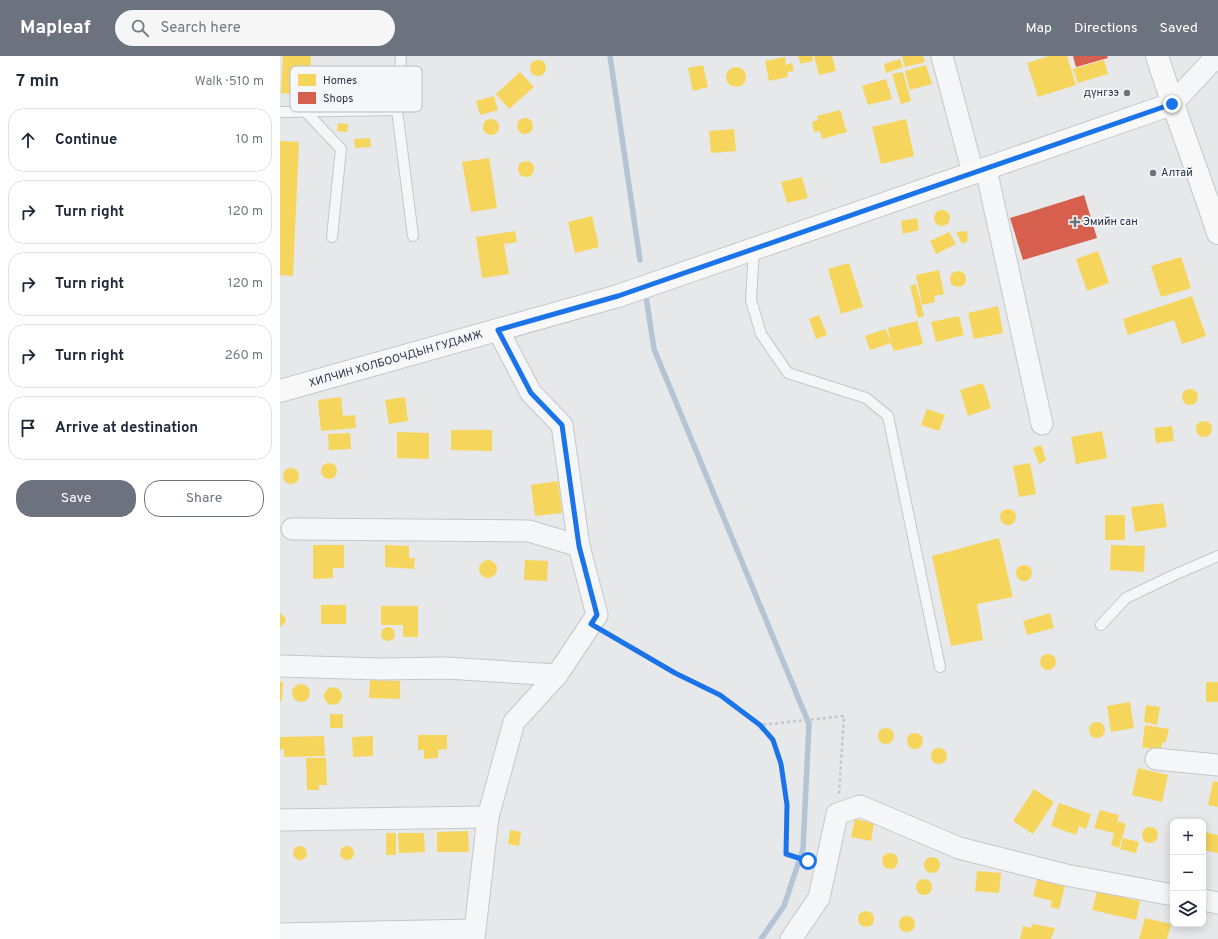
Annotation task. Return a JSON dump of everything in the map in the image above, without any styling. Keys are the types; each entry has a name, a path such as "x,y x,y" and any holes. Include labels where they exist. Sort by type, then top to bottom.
{"main road":[{"path":"1157,56 1172,104 1198,173 1218,233"},
{"name":"ХИЛЧИН ХОЛБООЧДЫН ГУДАМЖ","path":"280,391 618,296 1172,104"}],"street":[{"path":"942,56 980,171 1042,424"},
{"path":"1172,104 1215,58"},
{"path":"280,934 474,934 488,817 514,722 557,675 597,615 579,546 562,425 531,393 498,330"},
{"path":"292,529 529,530 579,546"},
{"path":"280,666 381,669 446,668 557,675"},
{"path":"1156,759 1218,765"},
{"path":"791,939 818,898 837,814 860,806 959,848 1066,875 1170,893"},
{"path":"280,820 488,817"},
{"path":"1206,901 1218,903"}],"lane":[{"path":"400,66 401,56"},
{"path":"280,112 290,112"},
{"path":"306,112 341,149 332,237"},
{"path":"397,112 413,236"},
{"path":"754,249 751,300 761,334 788,373 866,398 888,416 940,667"},
{"path":"1101,625 1126,598 1218,556"}],"path":[{"path":"591,624 675,673 720,695 760,725 773,740 781,764 787,805 786,854 808,861"},
{"path":"760,725 844,716 837,814"}],"building: Homes":[{"path":"283,56 311,56 310,66 290,66 290,94 281,93"},
{"path":"798,56 812,56 813,61 801,64"},
{"path":"814,56 832,56 836,71 819,75"},
{"path":"902,56 923,56 925,62 905,67"},
{"path":"1049,56 1067,56 1076,85 1038,97 1027,63"},
{"path":"785,57 786,65 792,63 794,71 787,72 788,77 769,81 765,61"},
{"path":"900,59 903,67 886,73 884,64"},
{"path":"535,60 541,60 546,65 544,74 541,76 535,76 530,71 530,65"},
{"path":"1104,60 1108,74 1078,83 1073,69"},
{"path":"703,65 708,87 693,91 688,68"},
{"path":"926,65 932,84 910,90 905,71"},
{"path":"736,67 743,70 746,77 743,84 736,87 729,84 726,77 729,70"},
{"path":"520,72 534,87 509,109 496,94"},
{"path":"903,72 911,101 901,104 892,74"},
{"path":"886,79 892,99 868,105 862,86"},
{"path":"494,96 498,110 480,115 476,101"},
{"path":"840,110 847,132 822,139 820,131 814,132 812,122 818,120 817,116"},
{"path":"522,118 528,118 533,123 531,132 528,134 522,134 517,129 517,123"},
{"path":"488,119 494,119 499,124 497,133 494,135 488,135 483,130 483,124"},
{"path":"906,119 914,156 881,164 872,127"},
{"path":"338,123 348,124 347,132 337,131"},
{"path":"734,129 736,151 711,153 709,131"},
{"path":"370,138 371,147 355,148 354,139"},
{"path":"280,141 299,142 293,276 280,275"},
{"path":"489,158 497,208 471,212 462,162"},
{"path":"523,161 529,161 534,166 532,175 529,177 523,177 518,172 518,166"},
{"path":"802,177 808,198 787,203 781,182"},
{"path":"942,210 949,215 950,218 945,225 942,226 935,221 934,218 939,211"},
{"path":"592,216 599,247 575,253 568,222"},
{"path":"917,218 919,230 903,234 901,221"},
{"path":"515,231 517,242 504,244 509,274 482,278 476,237"},
{"path":"967,231 968,241 962,244 956,232"},
{"path":"949,232 956,244 936,254 930,241"},
{"path":"1098,251 1109,283 1087,291 1076,259"},
{"path":"1181,257 1191,288 1161,297 1151,266"},
{"path":"849,263 863,307 841,314 828,269"},
{"path":"939,270 944,294 934,296 935,302 922,305 916,275"},
{"path":"958,271 965,276 966,279 961,286 958,287 951,282 950,279 955,272"},
{"path":"916,284 924,316 918,318 910,286"},
{"path":"1192,296 1206,336 1182,344 1174,320 1128,335 1123,319"},
{"path":"998,306 1003,333 974,339 968,313"},
{"path":"819,315 827,335 816,339 809,319"},
{"path":"959,316 964,335 936,342 931,322"},
{"path":"917,321 923,344 894,351 888,328"},
{"path":"886,329 891,343 870,350 865,336"},
{"path":"983,383 991,408 968,416 960,390"},
{"path":"1190,389 1197,394 1198,397 1193,404 1190,405 1183,400 1182,397 1187,390"},
{"path":"341,397 343,416 355,415 356,428 321,431 318,400"},
{"path":"405,397 408,421 389,424 385,400"},
{"path":"927,409 945,415 939,431 921,425"},
{"path":"1204,421 1211,426 1212,429 1207,436 1204,437 1197,432 1196,429 1201,422"},
{"path":"1172,426 1174,441 1156,443 1154,428"},
{"path":"451,430 492,430 492,451 451,450"},
{"path":"1102,431 1107,458 1076,464 1071,437"},
{"path":"397,432 429,433 429,459 397,458"},
{"path":"350,433 351,449 329,450 328,434"},
{"path":"1041,445 1046,460 1039,464 1033,448"},
{"path":"326,463 332,463 337,468 335,477 332,479 326,479 321,474 321,468"},
{"path":"1030,463 1036,494 1019,497 1013,466"},
{"path":"288,468 294,468 299,473 297,482 294,484 288,484 283,479 283,473"},
{"path":"558,481 562,513 535,516 531,485"},
{"path":"1163,503 1167,527 1135,532 1131,507"},
{"path":"1008,509 1015,514 1016,517 1011,524 1008,525 1001,520 1000,517 1005,510"},
{"path":"1105,515 1125,515 1125,540 1105,540"},
{"path":"999,538 1013,597 977,604 983,640 951,646 932,556"},
{"path":"313,545 344,545 344,568 333,568 333,578 313,579"},
{"path":"385,545 409,546 409,558 415,558 414,569 385,567"},
{"path":"1111,545 1145,546 1144,572 1110,570"},
{"path":"488,560 494,563 497,569 494,575 488,578 482,575 479,569 482,563"},
{"path":"525,560 548,561 547,581 524,580"},
{"path":"1024,565 1031,570 1032,573 1027,580 1024,581 1017,576 1016,573 1021,566"},
{"path":"321,605 346,605 346,624 321,624"},
{"path":"381,606 418,606 418,637 403,637 403,625 381,625"},
{"path":"280,612 286,619 284,624 280,627"},
{"path":"1050,613 1054,628 1027,635 1023,621"},
{"path":"385,627 391,627 395,631 395,637 391,641 385,641 381,637 381,631"},
{"path":"1048,654 1055,659 1056,662 1051,669 1048,670 1041,665 1040,662 1045,655"},
{"path":"370,680 400,681 400,699 369,698"},
{"path":"280,682 283,682 282,701 280,701"},
{"path":"1206,682 1218,682 1218,702 1206,702"},
{"path":"301,684 307,687 310,693 307,699 301,702 295,699 292,693 295,687"},
{"path":"333,687 339,690 342,696 339,702 333,705 327,702 324,696 327,690"},
{"path":"1130,702 1134,728 1111,732 1107,706"},
{"path":"1146,705 1160,707 1157,725 1144,722"},
{"path":"330,714 343,714 343,728 330,728"},
{"path":"1097,722 1104,727 1105,730 1100,737 1097,738 1090,733 1089,730 1094,723"},
{"path":"1145,725 1169,729 1166,742 1163,742 1160,750 1142,747"},
{"path":"886,728 893,733 894,736 889,743 886,744 879,739 878,736 883,729"},
{"path":"915,733 922,738 923,741 918,748 915,749 908,744 907,741 912,734"},
{"path":"418,735 447,735 447,749 438,750 438,758 424,759 424,750 418,750"},
{"path":"324,736 325,756 284,757 284,749 280,750 280,737"},
{"path":"373,736 373,756 353,757 352,737"},
{"path":"939,748 946,753 947,756 942,763 939,764 932,759 931,756 936,749"},
{"path":"306,758 326,758 327,785 319,785 319,790 307,790"},
{"path":"1138,768 1168,775 1162,802 1132,795"},
{"path":"1213,781 1218,782 1218,807 1208,805"},
{"path":"1034,789 1054,802 1033,834 1013,821"},
{"path":"1059,803 1091,814 1086,829 1079,826 1076,835 1051,826"},
{"path":"1100,810 1119,815 1116,825 1118,821 1126,824 1119,848 1111,845 1114,833 1094,828"},
{"path":"855,819 874,823 871,841 851,837"},
{"path":"1150,827 1157,832 1158,835 1153,842 1150,843 1143,838 1142,835 1147,828"},
{"path":"510,830 521,832 519,846 508,844"},
{"path":"468,831 469,852 437,852 437,832"},
{"path":"1206,832 1218,835 1218,853 1206,851"},
{"path":"386,833 396,833 396,855 386,855"},
{"path":"398,833 424,833 425,852 399,853"},
{"path":"1123,838 1139,842 1136,853 1120,849"},
{"path":"297,846 303,846 307,850 307,856 303,860 297,860 293,856 293,850"},
{"path":"344,846 350,846 354,850 354,856 350,860 344,860 340,856 340,850"},
{"path":"890,853 897,858 898,861 893,868 890,869 883,864 882,861 887,854"},
{"path":"932,857 939,862 940,865 935,872 932,873 925,868 924,865 929,858"},
{"path":"977,871 1001,873 999,893 975,891"},
{"path":"924,879 931,884 932,887 927,894 924,895 917,890 916,887 921,880"},
{"path":"1037,879 1065,886 1059,909 1050,907 1052,901 1033,896"},
{"path":"1097,892 1140,901 1136,920 1092,910"},
{"path":"866,911 873,916 874,919 869,926 866,927 859,922 858,919 863,912"},
{"path":"907,916 914,921 915,924 910,931 907,932 900,927 899,924 904,917"},
{"path":"1145,918 1170,924 1167,939 1139,939"},
{"path":"1032,924 1055,928 1051,939 1020,939 1023,926 1031,928"}],"building: Shops":[{"path":"1073,56 1107,56 1108,58 1076,67"},
{"path":"1084,195 1097,238 1023,260 1010,218"}],"waterway":[{"path":"610,56 640,260"},
{"path":"646,296 654,349 809,724 803,849 784,906 761,939"}],"place":[{"name":"дүнгээ","path":"1127,93"},
{"name":"Алтай","path":"1153,173"},
{"name":"Эмийн сан","path":"1075,222"}],"route":[{"path":"808,861 786,854 787,805 781,764 773,740 760,725 720,695 675,673 624,645 591,624 597,615 579,546 562,425 531,393 498,330 618,296 1172,104"}]}
